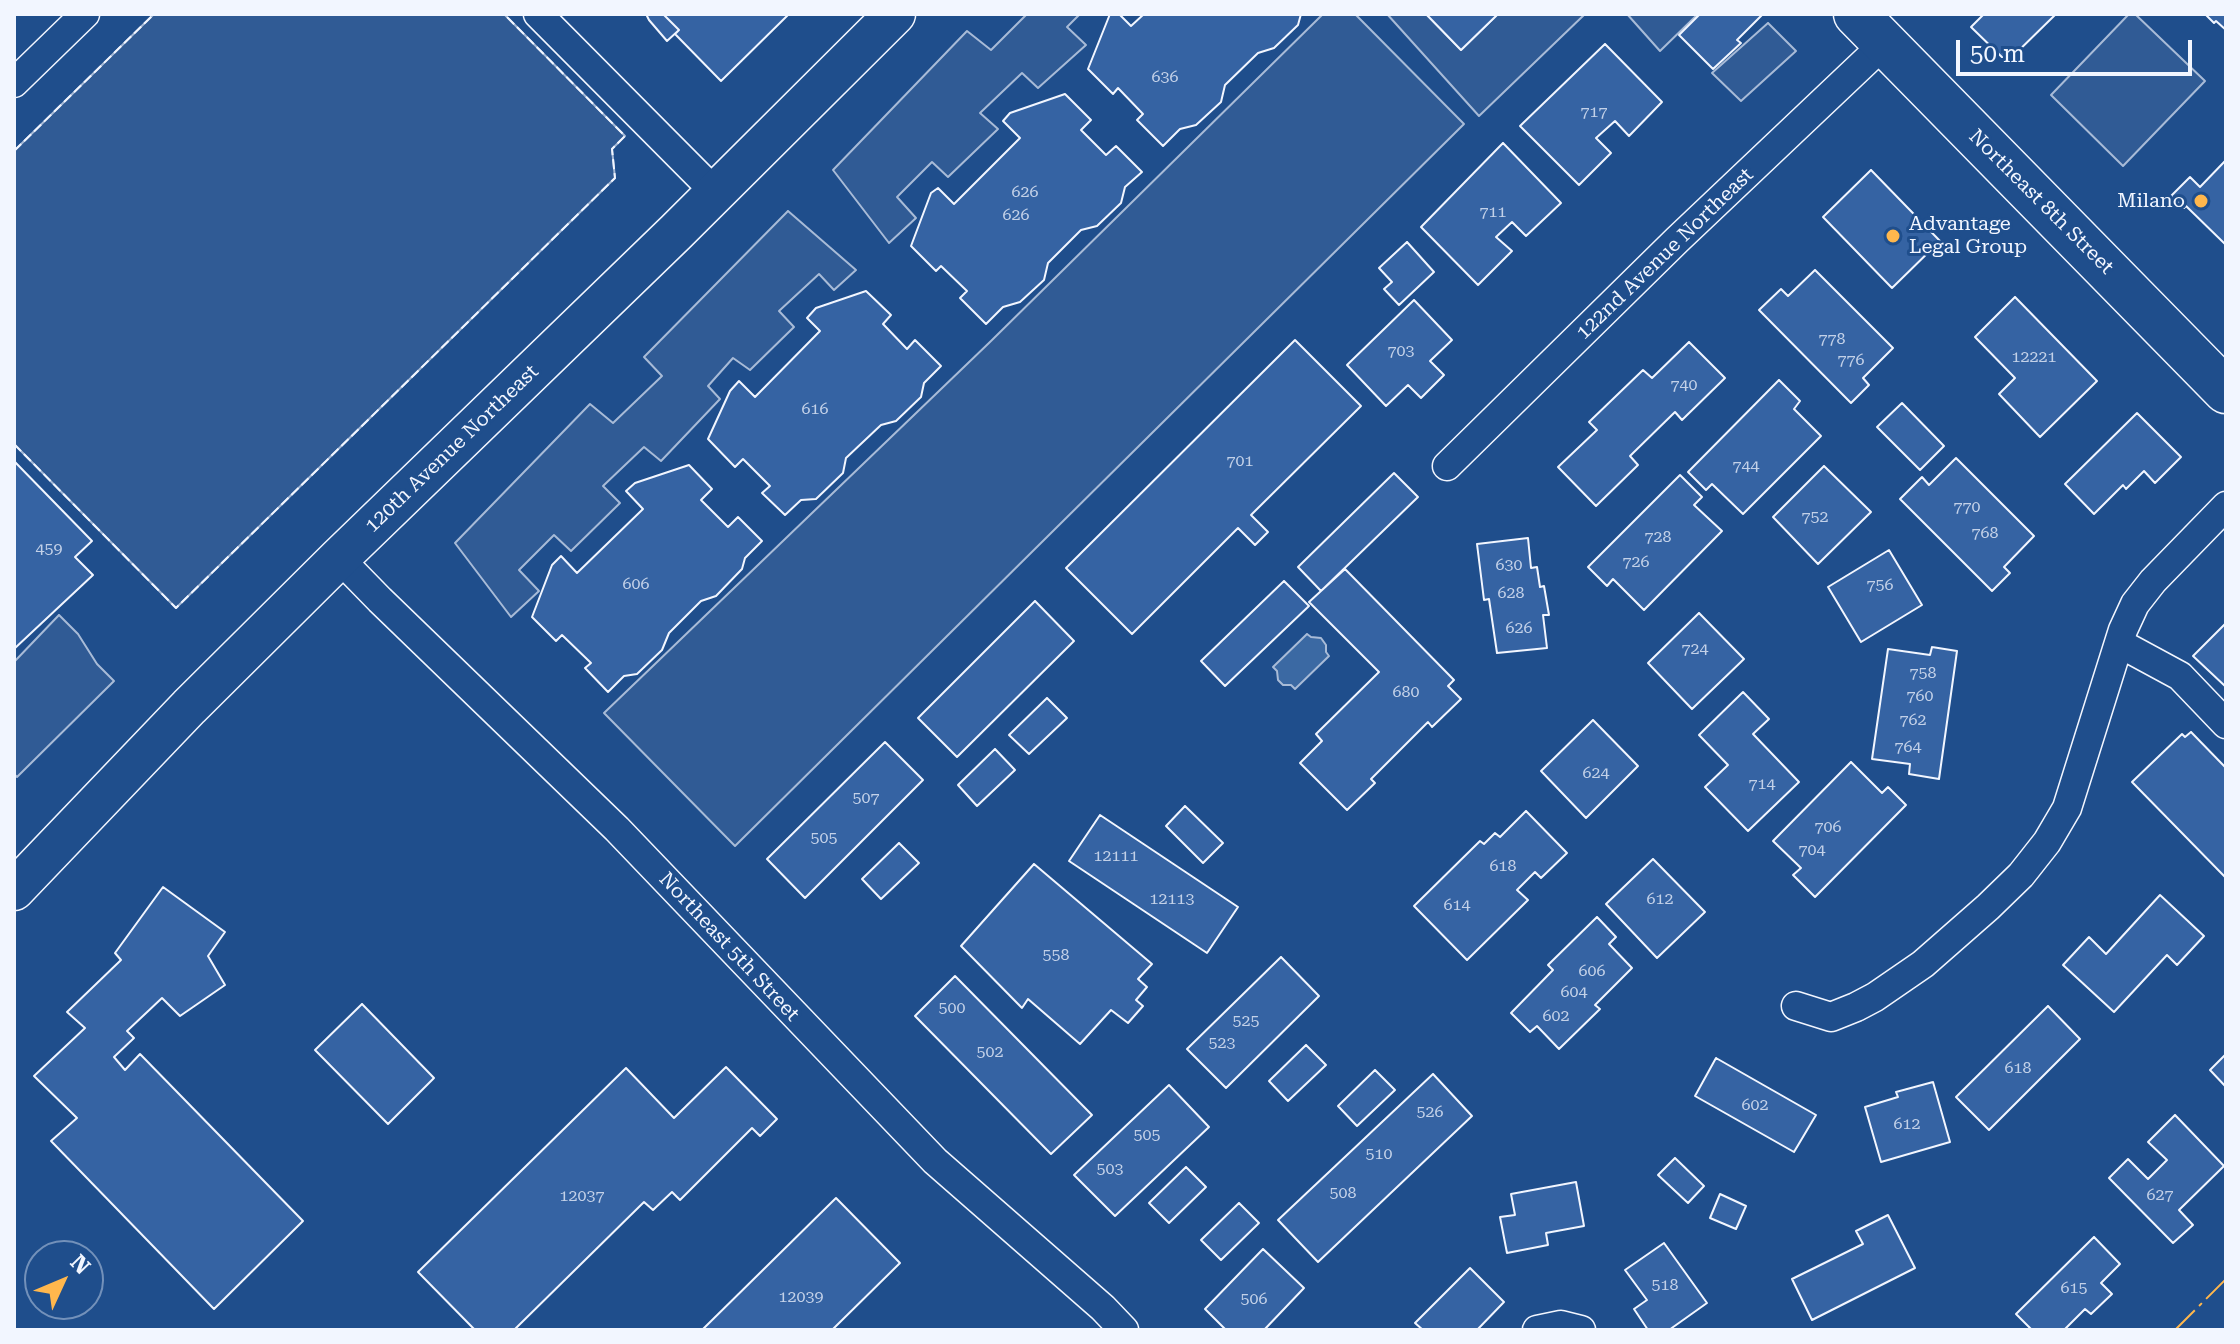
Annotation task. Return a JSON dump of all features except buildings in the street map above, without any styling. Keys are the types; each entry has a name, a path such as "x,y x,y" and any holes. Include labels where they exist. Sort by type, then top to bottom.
{"main road":[{"name":"120th Avenue Northeast","path":"14,890 178,718 895,14"},
{"name":"Northeast 8th Street","path":"1870,29 2226,391"}],"street":[{"path":"14,83 85,14"},
{"path":"538,14 716,193"},
{"name":"122nd Avenue Northeast","path":"1447,466 1677,240 1870,29"},
{"path":"1796,1006 1831,1017 1875,997 1923,964 2021,875 2047,842 2067,808 2119,643 2135,604 2153,581 2226,506"},
{"name":"Northeast 5th Street","path":"339,558 617,829 935,1161 1103,1308 1124,1330"},
{"path":"2119,643 2180,676 2226,724"},
{"path":"1537,1330 1561,1325 1581,1330"}],"shaded area":[{"path":"154,14 504,14 625,136 612,149 615,178 176,608 14,444 14,151"},
{"path":"1027,14 1080,14 1067,27 1086,45 1038,88 1022,73 980,113 998,129 948,177 932,162 897,197 916,218 889,243 833,170 967,31 991,50"},
{"path":"1323,14 1355,14 1464,124 735,846 604,713 991,341"},
{"path":"1387,14 1426,14 1461,50 1498,14 1585,14 1479,116"},
{"path":"1627,14 1698,14 1660,51"},
{"path":"2129,14 2135,14 2205,81 2123,166 2051,95"},
{"path":"1768,23 1796,51 1741,101 1712,73"},
{"path":"788,211 856,270 834,290 819,274 779,311 794,327 750,370 733,358 708,386 720,399 661,461 644,447 603,486 620,503 571,551 554,535 519,570 539,591 511,617 455,543 590,404 613,423 662,376 644,357"},
{"path":"59,615 78,634 97,664 114,681 17,777 14,774 14,662"},
{"path":"1307,634 1321,638 1329,656 1295,689 1291,685 1283,685 1273,667"}],"fence":[{"path":"14,151 154,14"},
{"path":"14,444 176,608 615,178 612,149 625,136 504,14"}],"power":[{"path":"2175,1330 2226,1279"}],"place":[{"name":"Milano","path":"2201,201"},
{"name":"Advantage Legal Group","path":"1893,236"}]}
